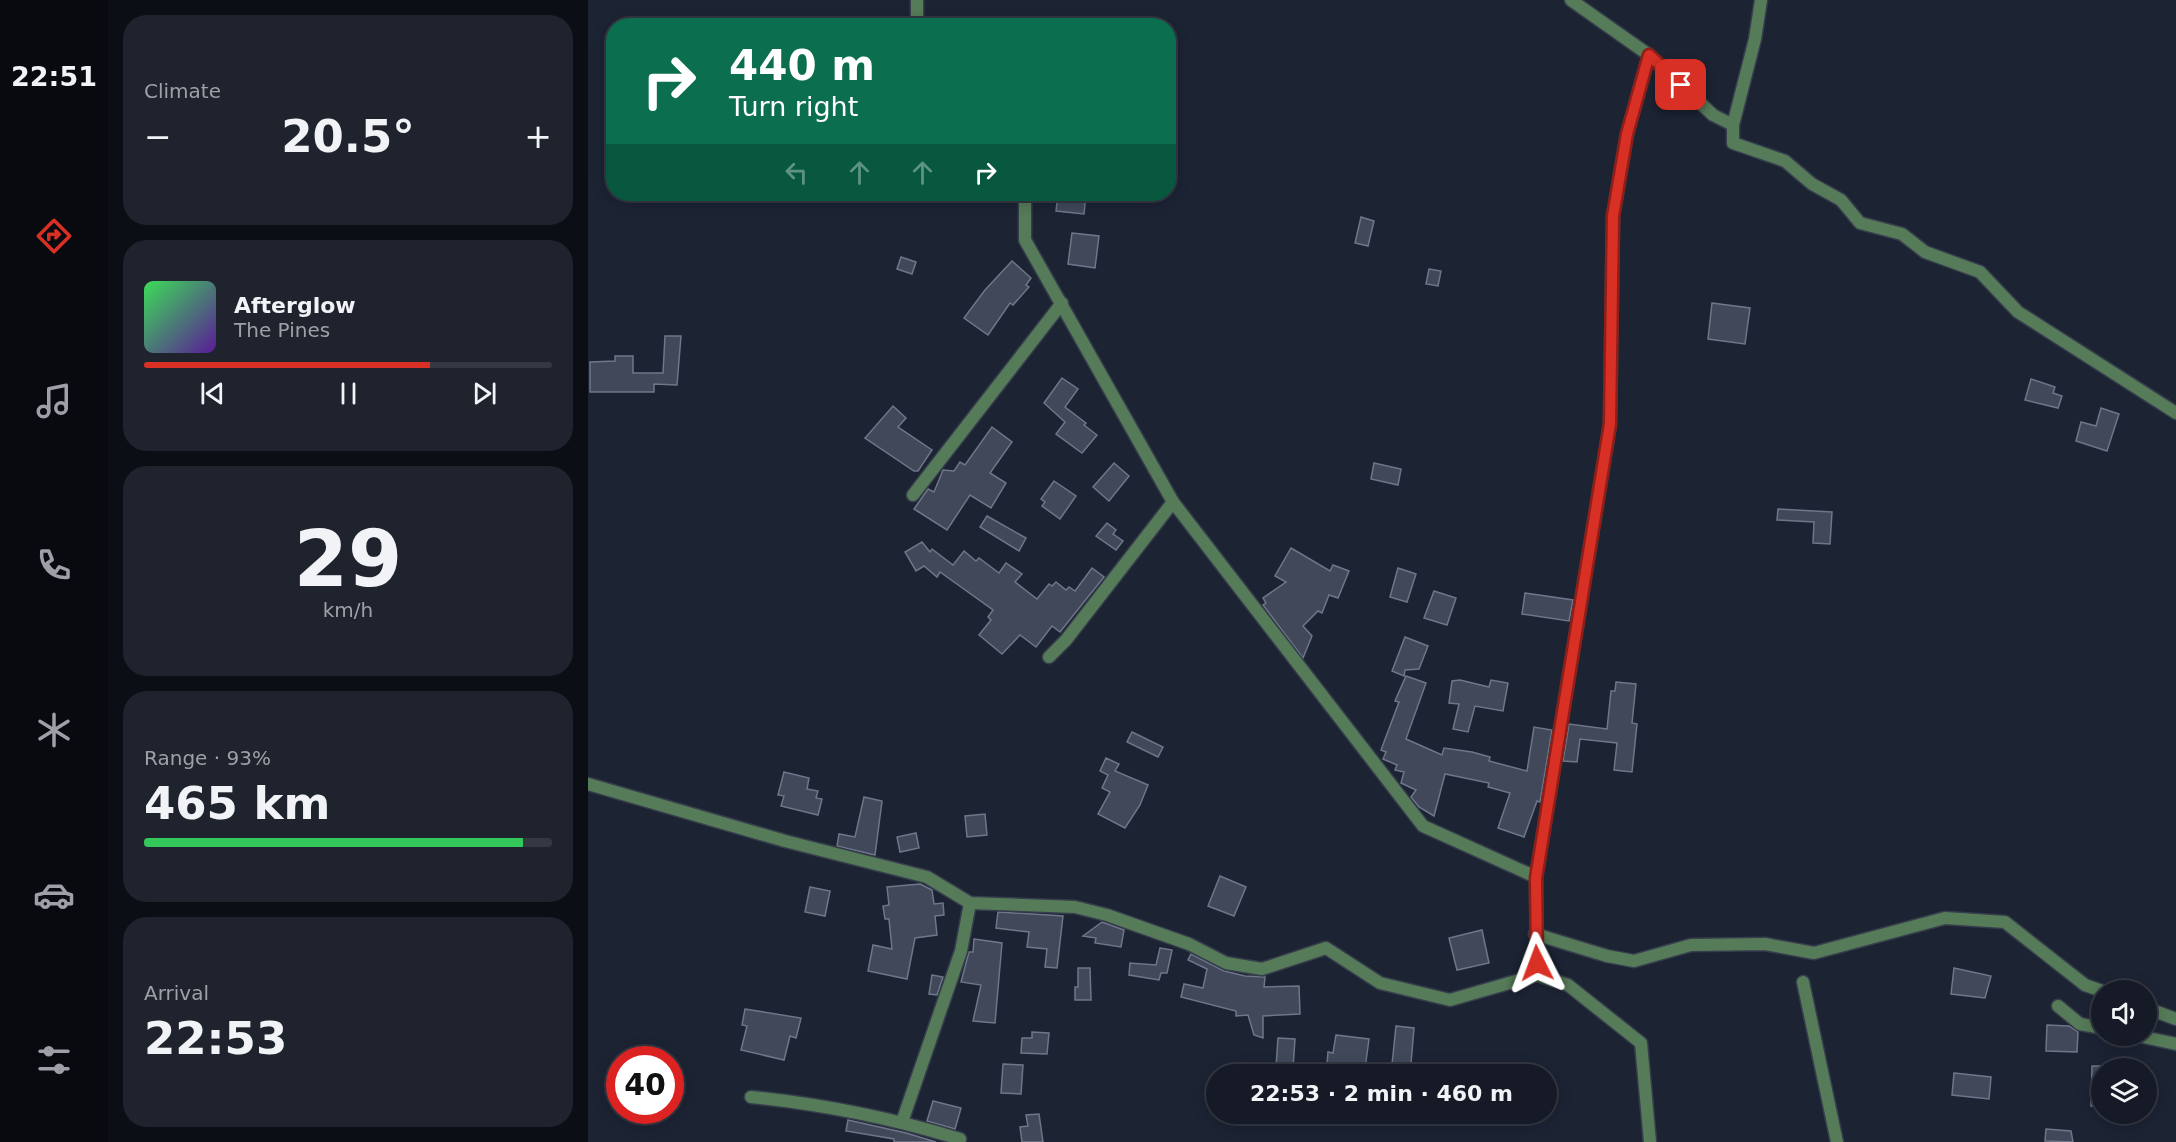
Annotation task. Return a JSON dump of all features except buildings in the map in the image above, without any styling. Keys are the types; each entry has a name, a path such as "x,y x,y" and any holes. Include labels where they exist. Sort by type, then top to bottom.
{"street":[{"path":"917,0 917,18"},
{"path":"1571,0 1649,55 1713,115 1733,125"},
{"path":"1761,0 1755,39 1733,125 1733,143 1785,161 1812,184 1841,200 1860,223 1902,234 1925,252 1980,272 2018,312 2103,369 2176,413"},
{"path":"1537,975 1536,878 1610,424 1613,216 1627,134 1649,55"},
{"path":"1025,201 1024,240 1062,303 1173,502 1423,826 1536,878"},
{"path":"913,495 1062,303"},
{"path":"1049,657 1066,640 1173,502"},
{"path":"588,784 785,841 927,877 970,903 1075,907 1190,944 1226,963 1262,969 1326,948 1380,983 1450,1000 1537,975 1568,985 1641,1043 1650,1142"},
{"path":"902,1122 961,951 970,903"},
{"path":"1535,934 1606,956 1634,960 1691,945 1765,944 1814,953 1945,918 2005,922 2091,986"},
{"path":"1803,982 1837,1142"},
{"path":"2058,1006 2080,1024 2091,1026"},
{"path":"2157,1012 2176,1019"},
{"path":"2157,1038 2174,1040"},
{"path":"751,1097 810,1103 902,1122 960,1139"}],"route":[{"path":"1537,963 1536,878 1610,424 1613,216 1627,134 1649,55 1681,85"}]}
